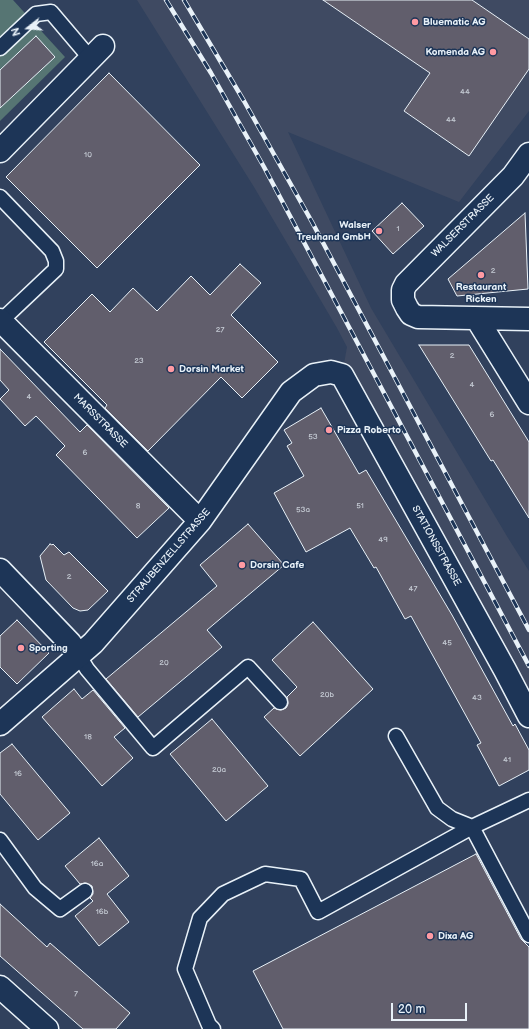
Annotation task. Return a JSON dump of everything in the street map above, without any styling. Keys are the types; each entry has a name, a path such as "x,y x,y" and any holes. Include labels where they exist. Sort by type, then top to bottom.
{"street":[{"path":"0,152 97,52"},
{"name":"WALSERSTRASSE","path":"476,319 418,317 411,314 403,300 403,290 406,284 513,176 529,154"},
{"path":"476,319 529,319"},
{"path":"476,319 529,403"},
{"name":"MARSSTRASSE","path":"0,321 200,521"},
{"name":"STRAUBENZELLSTRASSE","path":"0,724 93,643 200,521 291,392 314,375 332,372 342,376"},
{"name":"STATIONSSTRASSE","path":"342,376 506,670 529,716"},
{"path":"0,570 70,643 79,656"},
{"path":"0,987 47,1029"}],"lane":[{"path":"2,42 36,14 51,12 97,52"},
{"path":"0,197 52,251 56,261 56,269 0,321"},
{"path":"79,656 87,669 153,748 248,666 280,702"},
{"path":"396,736 437,808 452,819 472,827 528,930"},
{"path":"213,1029 209,1025 185,968 200,918 223,894 265,874 301,879 318,912 472,827 529,800"},
{"path":"0,840 35,888 60,909 85,891"}],"shaded area":[{"path":"137,0 529,0 529,111 459,202 288,132 371,308 529,571 529,716 342,375 347,347 337,328 254,187"}],"green space":[{"path":"0,0 13,0 65,57 0,121"}],"building":[{"path":"323,0 472,0 529,39 529,69 469,156 404,111 430,73"},
{"path":"36,36 55,57 0,108 0,70"},
{"path":"109,73 200,165 97,268 6,177"},
{"path":"402,203 424,226 393,254 372,231"},
{"path":"525,213 528,289 457,296 448,279"},
{"name":"Dorsin Market","path":"240,264 261,283 231,315 278,362 242,398 221,377 148,451 105,408 107,405 44,342 92,294 110,312 133,288 157,311 191,276 210,295"},
{"path":"419,345 469,345 529,442 529,518 493,460 491,461"},
{"path":"0,349 80,432 87,425 169,508 137,538 56,455 65,446 36,416 25,426 0,399 9,390 0,380"},
{"path":"321,408 359,474 366,470 452,615 513,726 515,724 529,750 529,770 499,786 477,745 481,743 411,616 405,619 376,567 374,568 350,528 306,552 274,493 304,476 287,446 292,443 284,430"},
{"path":"248,524 284,565 207,630 222,647 138,717 106,679 217,586 200,565"},
{"path":"50,544 53,544 64,555 69,552 108,591 88,610 80,611 73,608 46,580 40,556"},
{"path":"17,620 49,653 17,684 0,667 0,636"},
{"path":"313,622 373,689 300,756 264,717 274,708 281,710 286,708 288,704 287,697 297,687 272,660"},
{"path":"74,689 82,699 93,690 125,728 114,737 133,758 102,786 42,717"},
{"path":"212,719 268,786 226,821 170,754"},
{"path":"12,744 70,813 38,840 0,794 0,753"},
{"path":"99,838 129,876 107,894 129,922 99,946 75,916 93,901 90,898 93,894 92,886 85,883 80,884 65,866"},
{"name":"Dixa AG","path":"476,854 521,939 529,947 529,1029 283,1029 253,971"},
{"path":"0,904 47,947 50,943 130,1013 116,1029 83,1029 0,956"}],"railway":[{"path":"166,0 211,73 264,167 529,666"},
{"path":"184,0 244,101 312,222 529,630"}],"place":[{"name":"Bluematic AG","path":"415,22"},
{"name":"Komenda AG","path":"493,52"},
{"name":"Walser Treuhand GmbH","path":"379,231"},
{"name":"Restaurant Ricken","path":"481,275"},
{"name":"Dorsin Market","path":"171,369"},
{"name":"Pizza Roberto","path":"329,430"},
{"name":"Dorsin Cafe","path":"242,565"},
{"name":"Sporting","path":"21,648"},
{"name":"Dixa AG","path":"430,936"}]}
